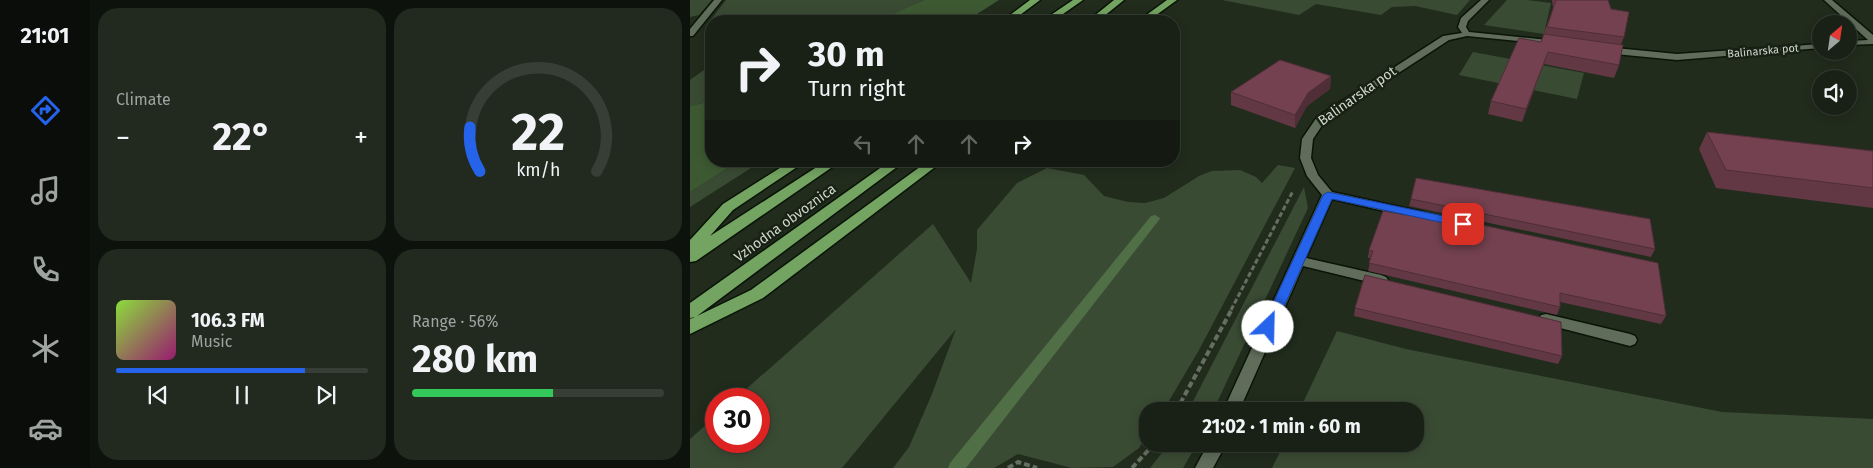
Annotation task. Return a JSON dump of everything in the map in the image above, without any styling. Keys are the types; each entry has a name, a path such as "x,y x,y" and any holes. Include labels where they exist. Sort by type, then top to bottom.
{"highway":[{"path":"1015,15 1036,0"},
{"path":"1056,15 1079,0"},
{"path":"1100,15 1120,0"},
{"path":"1151,15 1173,0"},
{"path":"690,250 728,207 791,167"},
{"name":"Vzhodna obvoznica","path":"690,257 826,167"},
{"name":"Vzhodna obvoznica","path":"690,312 890,167"},
{"path":"690,327 757,294 929,167"}],"street":[{"path":"691,31 718,0"},
{"path":"1467,34 1462,27 1464,20 1485,0"},
{"path":"1828,0 1872,39"},
{"name":"Balinarska pot","path":"1328,195 1315,181 1304,154 1304,146 1312,129 1321,119 1392,72 1446,38 1467,34 1502,36 1566,45"},
{"path":"1858,41 1872,39"},
{"name":"Balinarska pot","path":"1596,49 1677,57 1812,47"},
{"path":"1235,402 1328,195 1434,218"},
{"path":"1298,260 1393,282"},
{"path":"1535,317 1630,340"},
{"path":"1204,468 1213,452"}],"path":[{"path":"1181,402 1299,178 1308,167"},
{"path":"1132,468 1147,452"},
{"path":"1008,468 1018,462 1037,468"}],"green space":[{"path":"690,0 712,0 699,15 690,17"},
{"path":"726,0 924,0 894,13 894,15 714,15"},
{"path":"924,0 999,0 975,15 894,15 894,13"},
{"path":"1222,0 1470,0 1457,15 1415,6 1392,7 1381,15 1316,4 1299,15"},
{"path":"1507,0 1551,3 1544,34 1484,25"},
{"path":"1473,52 1584,73 1577,99 1459,75"},
{"path":"705,69 705,102 690,106 690,80"},
{"path":"705,102 705,167 730,167 690,192 690,106"},
{"path":"1278,165 1295,168 1199,350 1168,402 1139,402 1139,448 1113,467 1072,468 1018,454 994,468 893,468 909,447 932,394 956,329 842,468 690,468 690,439 705,426 705,453 770,453 770,388 747,388 933,224 971,283 977,249 977,230 1017,183 1047,168 1084,175 1104,196 1128,202 1145,203 1164,198 1199,176 1212,171 1240,170 1256,177 1262,183"},
{"path":"730,167 753,167 690,207 690,192"},
{"path":"1304,187 1308,208 1217,402 1193,402"},
{"path":"1337,331 1406,349 1722,412 1873,419 1873,468 1272,468 1280,452 1424,452 1424,402 1303,402"},
{"path":"1163,452 1192,452 1183,468 1150,468"}],"building":[{"path":"1556,0 1608,0 1611,9 1629,12 1624,37 1547,27"},
{"path":"1544,34 1623,45 1619,65 1548,52 1526,109 1491,101 1519,38 1541,42"},
{"path":"1280,60 1331,76 1308,93 1295,115 1231,92"},
{"path":"1707,132 1873,151 1873,188 1726,170"},
{"path":"1416,178 1650,219 1655,249 1411,199"},
{"path":"1408,209 1658,263 1666,316 1560,293 1560,307 1369,263 1373,251 1369,250 1383,211 1406,215"},
{"path":"1365,275 1561,322 1562,356 1355,308"}],"waterway":[{"path":"956,468 1155,218"}],"route":[{"path":"1268,327 1328,195 1463,224"}]}
